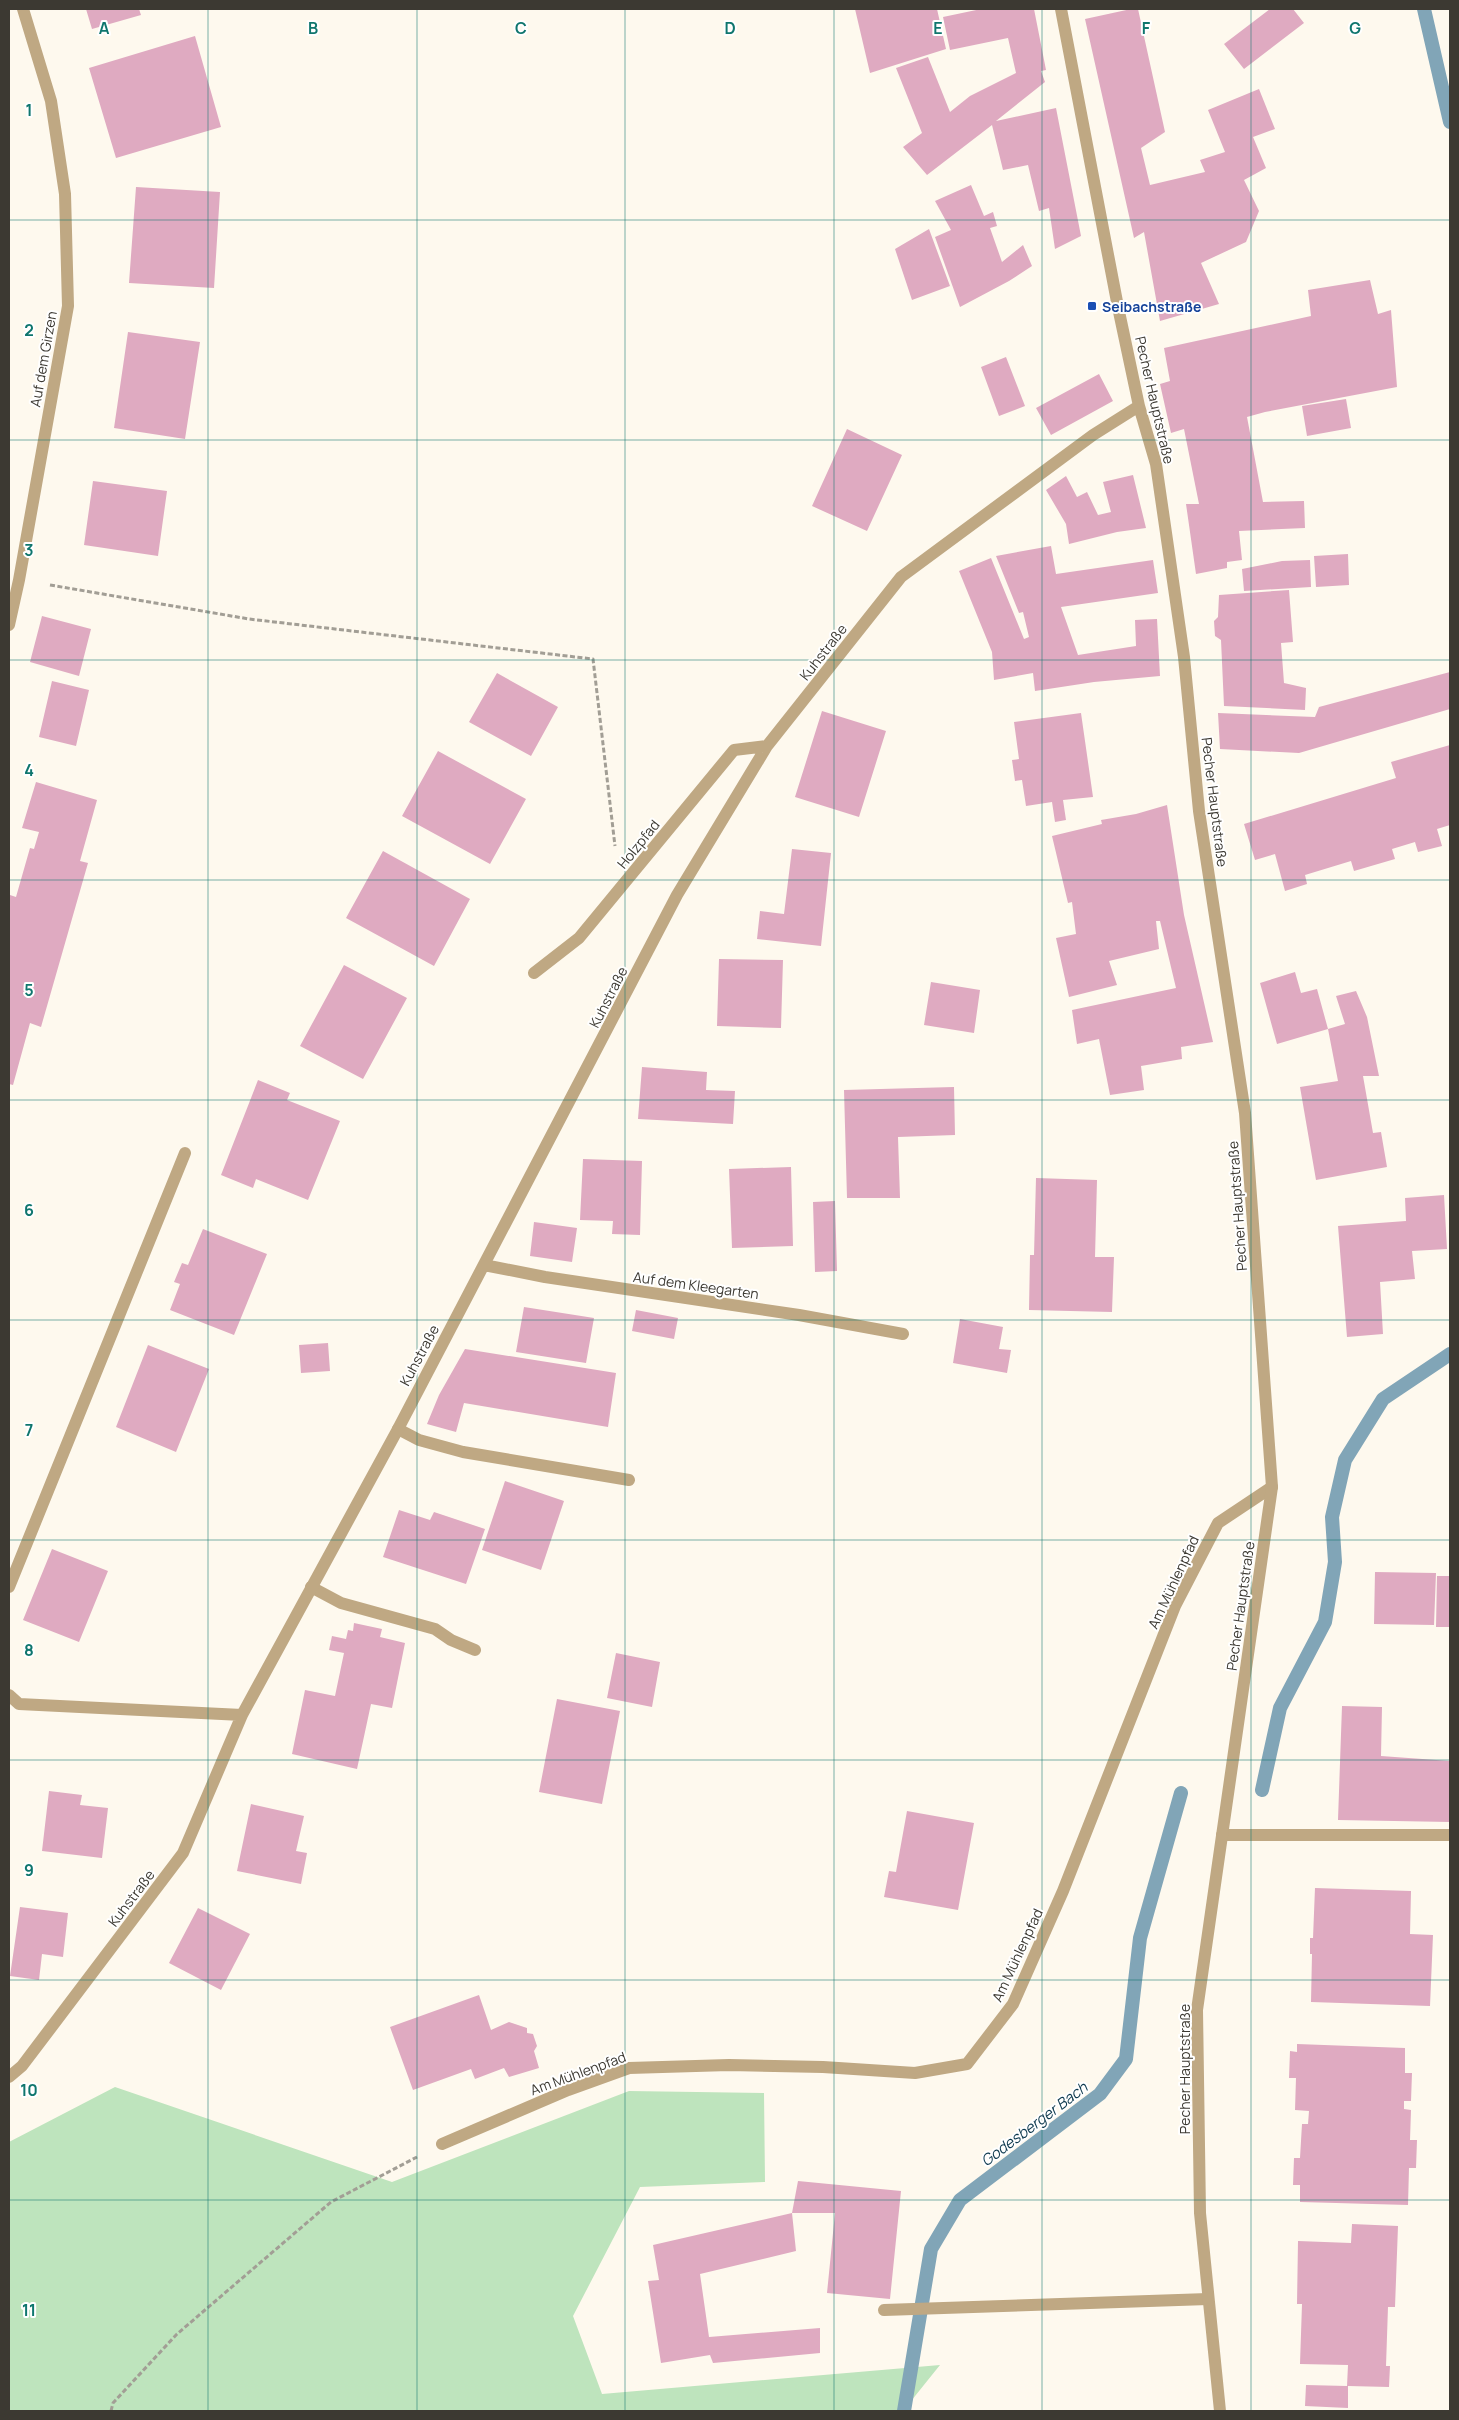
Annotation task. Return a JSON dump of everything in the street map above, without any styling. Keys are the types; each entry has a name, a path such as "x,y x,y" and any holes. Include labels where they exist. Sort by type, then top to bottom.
{"street":[{"name":"Auf dem Girzen","path":"9,625 13,594 19,580 68,306 65,194 58,147 51,101 23,9"},
{"name":"Pecher Hauptstraße","path":"1061,9 1116,298 1139,406 1156,464 1184,657 1199,811 1245,1113 1272,1487 1197,2010 1200,2213 1220,2411"},
{"name":"Kuhstraße","path":"9,2078 22,2066 183,1854 242,1715 398,1429 677,895 767,746 901,577 1093,436 1139,406"},
{"name":"Holzpfad","path":"534,973 579,938 734,750 767,746"},
{"path":"9,1587 185,1153"},
{"name":"Auf dem Kleegarten","path":"484,1265 554,1279 799,1315 903,1334"},
{"path":"398,1429 419,1440 463,1452 629,1480"},
{"name":"Am Mühlenpfad","path":"442,2144 568,2090 629,2068 739,2065 823,2067 915,2074 967,2064 1013,2004 1063,1891 1175,1606 1218,1523 1272,1487"},
{"path":"311,1587 341,1603 435,1629 451,1640 476,1650"},
{"path":"9,1695 19,1704 242,1715"},
{"path":"1222,1835 1450,1835"},
{"path":"887,2310 1208,2299"}],"path":[{"path":"19,580 249,619 592,659 620,889"},
{"path":"111,2411 113,2403 177,2334 331,2202 442,2144"}],"green space":[{"path":"115,2087 392,2182 629,2091 764,2093 765,2182 640,2187 573,2316 602,2394 940,2365 903,2411 9,2411 9,2142"}],"building":[{"path":"86,9 139,9 141,15 92,29"},
{"path":"855,9 937,9 946,49 870,73"},
{"path":"981,9 1034,9 1046,70 1041,71 1045,82 996,121 1056,108 1081,236 1055,249 1049,208 1039,211 1028,165 1003,170 992,125 927,175 903,147 922,133 896,68 928,57 950,112 970,96 1016,73 1008,38 950,50 943,17"},
{"path":"1138,9 1165,132 1141,148 1150,185 1205,172 1200,160 1225,152 1208,110 1259,89 1275,129 1253,137 1266,168 1244,180 1259,211 1246,242 1201,263 1219,304 1160,321 1144,232 1134,238 1085,19"},
{"path":"1270,9 1293,9 1304,23 1244,69 1224,44"},
{"path":"195,36 221,127 116,158 89,68"},
{"path":"971,185 984,216 993,212 997,226 990,228 1002,262 1023,245 1032,266 1009,281 960,307 935,237 951,230 935,201"},
{"path":"136,187 220,192 214,288 129,283"},
{"path":"929,229 950,286 912,300 895,249"},
{"path":"1370,280 1378,314 1391,310 1397,387 1247,417 1263,502 1304,501 1305,528 1239,531 1242,560 1227,562 1227,568 1196,574 1186,504 1199,504 1184,429 1171,433 1160,384 1170,381 1164,348 1311,316 1308,290"},
{"path":"128,332 200,342 185,439 114,428"},
{"path":"1006,357 1025,406 999,416 981,367"},
{"path":"1099,374 1113,401 1051,435 1036,408"},
{"path":"1346,399 1351,428 1307,436 1302,406"},
{"path":"847,429 902,455 867,531 812,506"},
{"path":"1133,475 1146,528 1117,532 1069,544 1066,524 1046,490 1066,476 1077,497 1087,492 1098,515 1111,512 1103,482"},
{"path":"93,481 167,491 158,556 84,545"},
{"path":"1051,546 1056,574 1153,560 1158,593 1061,607 1078,655 1136,646 1135,620 1157,619 1160,676 1094,682 1035,691 1033,673 994,680 992,652 959,571 991,558 1024,639 1029,637 1023,612 1019,613 996,556"},
{"path":"1348,554 1349,585 1316,587 1314,556"},
{"path":"1310,560 1311,587 1244,591 1242,569 1282,561"},
{"path":"1289,590 1293,642 1281,643 1284,683 1306,688 1305,710 1224,706 1221,640 1215,636 1214,621 1218,617 1219,595"},
{"path":"42,616 91,629 79,676 30,662"},
{"path":"1450,672 1450,709 1299,753 1220,749 1218,713 1315,717 1319,707"},
{"path":"497,673 558,707 531,756 469,722"},
{"path":"52,681 89,690 76,746 39,737"},
{"path":"822,711 886,731 859,817 795,797"},
{"path":"1081,713 1093,797 1063,800 1066,820 1055,822 1052,802 1026,806 1022,780 1015,781 1012,760 1019,759 1014,722"},
{"path":"1450,745 1450,825 1437,829 1442,846 1418,852 1415,842 1392,849 1395,859 1354,871 1351,861 1305,875 1307,884 1285,891 1275,854 1255,860 1244,824 1396,778 1391,762"},
{"path":"438,751 526,799 490,864 402,816"},
{"path":"36,782 97,800 80,861 88,863 41,1027 30,1023 13,1085 9,1084 9,901 10,895 16,897 30,848 34,849 39,832 22,828"},
{"path":"1167,805 1184,915 1213,1042 1181,1047 1182,1059 1141,1066 1144,1090 1110,1095 1099,1039 1077,1044 1072,1010 1176,988 1160,921 1156,921 1159,949 1109,961 1117,985 1069,997 1056,938 1076,934 1072,902 1068,903 1052,836 1102,824 1101,820 1136,814"},
{"path":"792,849 831,853 821,946 757,939 760,911 784,914"},
{"path":"383,851 470,899 434,966 346,918"},
{"path":"719,959 783,960 781,1028 717,1026"},
{"path":"344,965 407,998 363,1079 300,1046"},
{"path":"1295,972 1301,993 1317,989 1328,1029 1277,1044 1260,983"},
{"path":"931,982 980,990 974,1033 924,1025"},
{"path":"1356,991 1367,1017 1379,1076 1363,1076 1373,1133 1381,1132 1387,1167 1316,1180 1300,1087 1338,1081 1328,1029 1345,1024 1336,996"},
{"path":"642,1067 707,1072 706,1090 735,1091 733,1124 638,1119"},
{"path":"258,1080 290,1093 287,1100 340,1121 308,1200 256,1179 253,1188 221,1175"},
{"path":"954,1087 955,1135 898,1137 900,1198 847,1198 844,1090"},
{"path":"583,1159 642,1161 640,1235 612,1234 613,1221 580,1220"},
{"path":"791,1167 793,1246 732,1248 729,1169"},
{"path":"1036,1178 1097,1180 1095,1257 1114,1257 1112,1312 1029,1310 1030,1255 1034,1255"},
{"path":"1444,1195 1447,1249 1412,1251 1415,1279 1380,1282 1383,1334 1347,1337 1338,1226 1406,1221 1405,1198"},
{"path":"835,1201 837,1271 815,1272 813,1202"},
{"path":"534,1222 577,1228 572,1262 530,1256"},
{"path":"203,1229 267,1254 234,1335 170,1310 180,1284 174,1282 182,1263 188,1265"},
{"path":"524,1307 594,1318 586,1363 516,1352"},
{"path":"636,1310 678,1318 674,1339 632,1331"},
{"path":"960,1319 1003,1327 999,1349 1011,1350 1007,1373 953,1363"},
{"path":"328,1343 330,1371 301,1373 299,1345"},
{"path":"148,1345 209,1369 176,1452 116,1427"},
{"path":"465,1349 616,1373 608,1427 464,1403 456,1432 427,1424 439,1395"},
{"path":"505,1481 564,1501 541,1570 482,1550"},
{"path":"399,1510 430,1520 434,1512 485,1529 466,1584 383,1557"},
{"path":"52,1549 108,1571 79,1642 23,1620"},
{"path":"1375,1572 1436,1573 1434,1625 1374,1624"},
{"path":"1437,1576 1450,1576 1450,1627 1436,1627"},
{"path":"354,1623 382,1629 380,1637 405,1643 392,1708 371,1704 357,1769 292,1754 305,1690 335,1696 344,1653 329,1650 332,1636 346,1639 348,1630 353,1631"},
{"path":"616,1653 660,1662 652,1707 607,1698"},
{"path":"557,1699 620,1711 602,1804 539,1792"},
{"path":"1342,1706 1382,1707 1381,1756 1450,1761 1450,1822 1338,1820"},
{"path":"49,1791 82,1795 80,1805 108,1808 102,1858 42,1851"},
{"path":"251,1804 304,1816 296,1851 307,1853 301,1884 237,1871"},
{"path":"907,1811 974,1823 958,1910 884,1897 889,1871 896,1872"},
{"path":"1315,1888 1411,1891 1410,1934 1433,1935 1430,2006 1311,2002 1312,1954 1310,1954 1310,1938 1313,1938"},
{"path":"20,1907 68,1913 63,1957 42,1954 39,1980 10,1976"},
{"path":"198,1908 250,1934 221,1990 169,1963"},
{"path":"479,1995 491,2030 509,2022 527,2028 527,2033 533,2034 537,2046 534,2051 539,2068 509,2077 504,2068 475,2079 471,2069 413,2090 390,2027"},
{"path":"1297,2044 1405,2048 1405,2073 1412,2073 1411,2101 1404,2101 1404,2109 1411,2110 1410,2140 1417,2140 1416,2168 1409,2168 1408,2205 1300,2202 1300,2185 1293,2185 1294,2158 1300,2158 1302,2124 1308,2124 1309,2111 1295,2110 1296,2078 1289,2078 1290,2051 1297,2052"},
{"path":"798,2181 901,2191 890,2299 827,2293 835,2213 792,2213"},
{"path":"792,2213 796,2251 700,2274 709,2337 820,2328 820,2353 713,2363 710,2355 661,2363 648,2281 659,2280 653,2245"},
{"path":"1352,2224 1398,2226 1395,2307 1388,2307 1386,2366 1390,2366 1389,2387 1348,2386 1348,2408 1305,2406 1306,2385 1347,2386 1348,2365 1300,2364 1302,2304 1297,2304 1298,2241 1351,2243"}],"waterway":[{"name":"Godesberger Bach","path":"1424,9 1450,122"},
{"name":"Godesberger Bach","path":"1262,1790 1280,1708 1325,1622 1335,1562 1332,1517 1345,1460 1383,1399 1450,1354"},
{"name":"Godesberger Bach","path":"904,2411 931,2249 960,2200 1100,2094 1126,2059 1140,1938 1181,1793"}],"place":[{"name":"Seibachstraße","path":"1092,306"}]}
